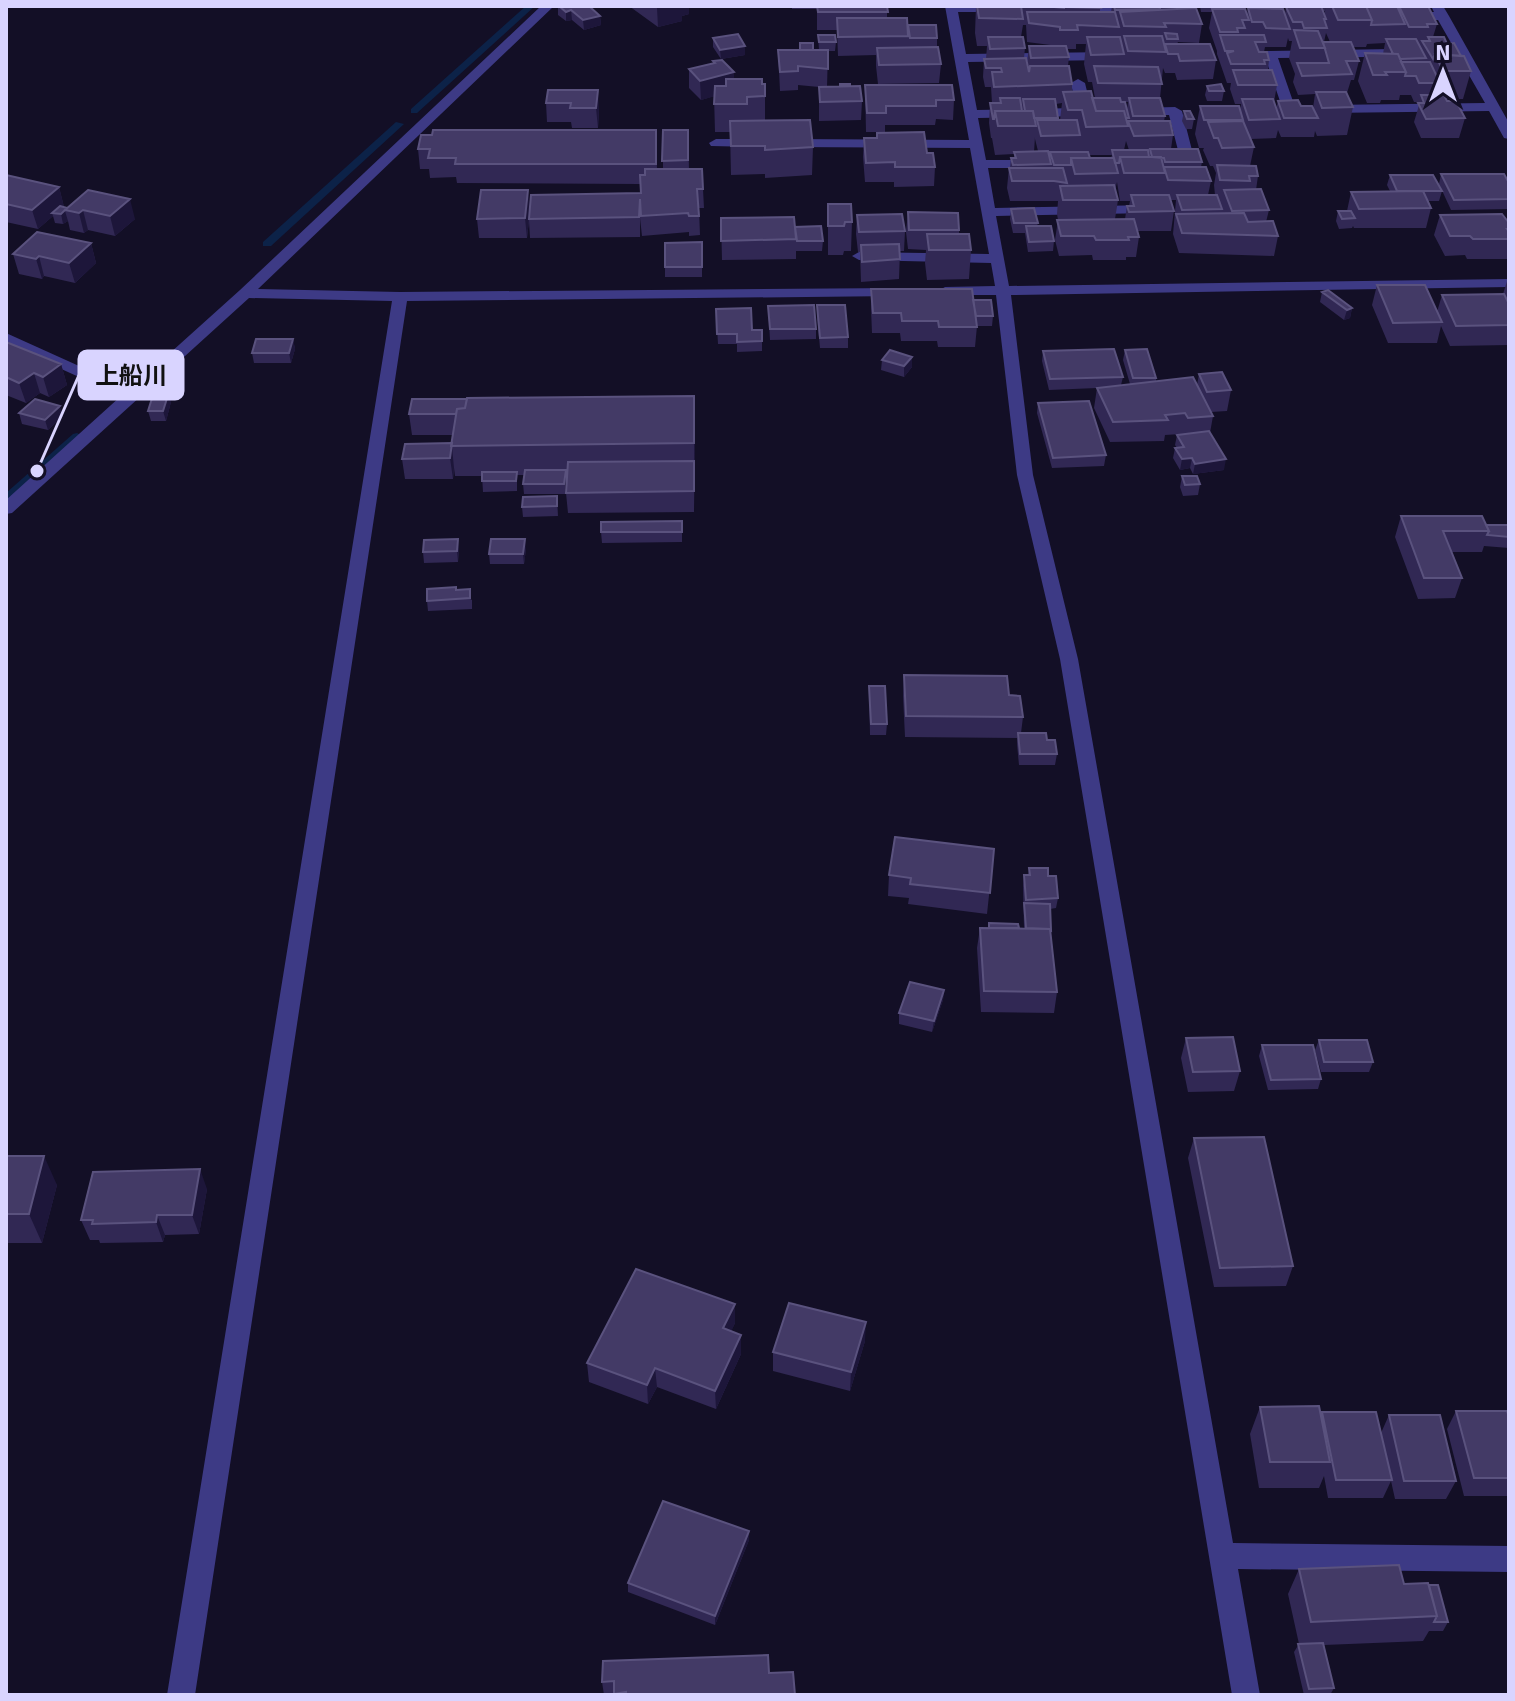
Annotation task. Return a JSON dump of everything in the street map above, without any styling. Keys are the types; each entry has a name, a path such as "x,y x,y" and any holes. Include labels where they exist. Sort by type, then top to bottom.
{"street":[{"path":"6,509 245,293 548,6"},
{"path":"1011,8 951,7 1003,291 1025,475 1069,659 1246,1695"},
{"path":"1056,8 1145,7"},
{"path":"1396,16 1440,11 1509,135"},
{"path":"1463,52 1270,54 1282,110 1493,107"},
{"path":"960,58 1127,56"},
{"path":"1078,83 1083,112"},
{"path":"1129,112 1182,111 1189,166 1159,166"},
{"path":"970,114 1099,112"},
{"path":"716,143 976,144"},
{"path":"980,164 1055,164"},
{"path":"989,212 1161,209"},
{"path":"859,256 997,259"},
{"path":"245,293 400,297 1509,283"},
{"path":"181,1695 400,297"},
{"path":"6,338 131,395"},
{"path":"1222,1556 1509,1559"}],"building":[{"path":"559,6 589,6 600,16 583,20 571,10 566,12"},
{"path":"817,6 887,6 888,12 818,12"},
{"path":"977,6 1021,6 1023,19 979,18"},
{"path":"1100,6 1101,8 1066,7"},
{"path":"1114,6 1159,6 1160,9 1115,10"},
{"path":"1321,6 1327,28 1304,28 1302,22 1293,22 1286,7"},
{"path":"1332,6 1366,6 1372,20 1338,20"},
{"path":"1366,6 1397,6 1405,24 1371,25"},
{"path":"1399,6 1428,6 1437,24 1409,27"},
{"path":"1196,8 1202,24 1164,23 1166,27 1124,26 1120,12"},
{"path":"1248,8 1283,9 1290,29 1266,28 1263,22 1252,22"},
{"path":"1212,9 1245,9 1249,20 1242,20 1245,28 1237,28 1238,32 1220,32"},
{"path":"1027,12 1115,12 1119,27 1077,25 1078,30 1060,30 1060,27 1029,23"},
{"path":"837,18 907,18 908,36 838,37"},
{"path":"908,25 936,25 937,38 910,38"},
{"path":"1294,30 1318,31 1325,48 1300,48"},
{"path":"1165,33 1177,34 1178,39 1167,39"},
{"path":"738,34 745,46 720,50 713,38"},
{"path":"818,35 835,35 836,42 819,42"},
{"path":"1220,35 1264,35 1266,42 1255,42 1259,52 1267,52 1269,60 1264,60 1265,64 1231,64 1227,53 1234,51 1225,51"},
{"path":"1124,36 1162,36 1166,52 1128,51"},
{"path":"988,37 1023,37 1025,48 990,49"},
{"path":"1087,37 1120,37 1124,54 1091,55"},
{"path":"1428,37 1444,37 1447,44 1454,43 1461,56 1435,54 1433,59 1422,41 1430,41"},
{"path":"1386,39 1416,39 1426,58 1400,59 1398,54 1393,54"},
{"path":"1323,42 1351,42 1359,61 1346,61 1352,74 1302,76 1297,63 1329,63"},
{"path":"800,43 813,43 813,50 800,50"},
{"path":"1165,44 1210,44 1216,60 1180,61 1178,54 1168,54"},
{"path":"1029,46 1066,46 1069,57 1031,58"},
{"path":"938,47 941,64 879,65 877,48"},
{"path":"778,50 828,50 828,69 798,66 798,71 780,72"},
{"path":"1365,53 1398,54 1406,72 1373,75"},
{"path":"1435,54 1464,56 1471,71 1443,71"},
{"path":"1026,58 1029,72 1030,66 1069,66 1072,84 994,87 992,72 1002,72 1001,68 986,68 984,59"},
{"path":"722,60 734,72 700,81 689,69 715,63 713,61"},
{"path":"1401,62 1430,62 1440,83 1419,83 1416,76 1405,76"},
{"path":"1094,66 1158,67 1162,84 1098,83"},
{"path":"1233,70 1272,70 1277,85 1238,85"},
{"path":"726,79 762,79 765,96 747,97 747,104 714,104 715,86 726,86"},
{"path":"1221,84 1224,91 1209,91 1207,86"},
{"path":"865,85 952,85 954,100 936,100 936,106 886,106 886,113 867,113"},
{"path":"860,86 862,101 820,102 819,87"},
{"path":"548,90 598,90 596,108 570,108 571,103 546,103"},
{"path":"1091,91 1096,111 1124,111 1128,126 1086,127 1082,110 1068,110 1063,92"},
{"path":"1316,92 1346,92 1353,107 1322,108"},
{"path":"1421,95 1444,95 1447,101 1456,101 1465,118 1426,119 1418,103 1424,103"},
{"path":"1000,98 1020,98 1022,111 995,111 993,119 990,103 1001,103"},
{"path":"1092,98 1120,98 1121,102 1125,102 1129,118 1126,118 1124,111 1096,111"},
{"path":"1129,98 1160,98 1165,116 1133,116"},
{"path":"1023,99 1055,99 1058,118 1034,118 1033,111 1025,111"},
{"path":"1242,99 1273,99 1280,119 1249,120"},
{"path":"1298,100 1301,106 1312,106 1318,118 1284,118 1278,101"},
{"path":"1200,106 1239,106 1243,120 1204,120"},
{"path":"995,111 1033,111 1036,126 998,126"},
{"path":"1184,111 1190,111 1194,119 1187,119"},
{"path":"810,120 813,147 765,150 765,146 731,146 730,121"},
{"path":"1037,120 1077,120 1080,135 1041,136"},
{"path":"1128,121 1170,121 1173,135 1134,136"},
{"path":"1243,121 1254,147 1222,148 1208,122"},
{"path":"433,130 656,130 656,164 455,164 456,158 428,158 430,149 418,149 421,135 432,135"},
{"path":"663,130 688,130 688,160 662,161"},
{"path":"924,132 927,153 933,153 935,167 895,167 895,162 866,163 864,138 877,138 877,133"},
{"path":"1150,149 1198,149 1202,162 1165,162 1164,158 1152,157"},
{"path":"1112,150 1148,150 1149,157 1120,157 1119,163 1115,163"},
{"path":"1048,151 1051,164 1013,165 1011,158 1016,158 1014,152"},
{"path":"1050,152 1088,152 1090,158 1071,158 1071,165 1054,165"},
{"path":"1120,157 1161,157 1165,173 1124,173"},
{"path":"1071,158 1114,158 1118,173 1075,174"},
{"path":"1217,165 1256,166 1258,176 1249,176 1250,181 1220,180"},
{"path":"1164,167 1206,167 1211,181 1168,180"},
{"path":"1009,168 1063,168 1067,183 1012,181"},
{"path":"645,169 702,169 703,189 697,189 699,216 689,216 688,213 641,216 640,199 639,217 529,219 531,195 641,193 640,175 645,175"},
{"path":"1441,174 1504,174 1509,183 1509,199 1454,200"},
{"path":"6,175 59,187 32,210 6,204"},
{"path":"1390,175 1433,175 1442,191 1397,191"},
{"path":"1114,185 1118,200 1063,200 1060,186"},
{"path":"1261,189 1269,210 1232,211 1224,190"},
{"path":"88,190 130,199 110,216 65,210"},
{"path":"481,190 528,190 525,218 477,219"},
{"path":"1423,191 1431,208 1359,209 1351,192"},
{"path":"1131,195 1169,195 1174,211 1129,212 1127,206 1134,206"},
{"path":"1177,195 1217,195 1222,209 1182,210"},
{"path":"828,204 851,204 852,222 845,222 844,226 828,226"},
{"path":"60,206 67,208 61,214 52,213"},
{"path":"1034,208 1038,223 1014,223 1011,209"},
{"path":"1338,211 1351,211 1355,218 1342,219"},
{"path":"908,212 958,213 959,230 909,230"},
{"path":"1244,213 1248,222 1273,221 1278,236 1182,233 1176,214"},
{"path":"902,214 905,231 859,232 857,215"},
{"path":"1502,214 1509,223 1509,239 1450,236 1440,215"},
{"path":"794,217 796,239 721,241 721,218"},
{"path":"1134,219 1139,237 1128,237 1129,240 1061,236 1057,220"},
{"path":"821,226 823,241 797,241 795,227"},
{"path":"1026,226 1051,226 1054,241 1029,242"},
{"path":"37,232 91,243 69,263 13,254"},
{"path":"927,234 969,234 971,250 929,250"},
{"path":"702,242 702,267 665,267 665,243"},
{"path":"899,244 900,259 862,262 861,245"},
{"path":"1377,285 1425,285 1442,322 1393,323"},
{"path":"871,289 972,289 977,327 939,327 938,321 902,321 901,313 873,313"},
{"path":"1328,290 1352,308 1347,310 1322,292"},
{"path":"1504,294 1509,304 1509,325 1456,326 1442,295"},
{"path":"973,300 991,300 993,316 976,316"},
{"path":"814,305 816,329 770,329 768,306"},
{"path":"817,305 845,305 848,337 820,338"},
{"path":"751,308 752,330 762,330 762,341 737,342 737,334 717,334 716,309"},
{"path":"256,339 293,339 289,353 252,353"},
{"path":"6,342 61,364 43,377 34,373 19,383 6,377"},
{"path":"1114,349 1123,377 1050,379 1043,351"},
{"path":"1147,349 1156,378 1133,378 1125,350"},
{"path":"890,350 912,357 904,366 882,360"},
{"path":"1222,372 1231,390 1207,392 1199,374"},
{"path":"1193,377 1213,416 1188,418 1185,413 1165,415 1168,420 1113,422 1097,388"},
{"path":"154,392 169,392 163,411 148,411"},
{"path":"694,396 694,443 451,446 457,409 465,408 467,398"},
{"path":"35,399 60,406 45,420 19,413"},
{"path":"412,399 467,399 465,408 457,409 456,414 409,414"},
{"path":"1089,401 1106,455 1053,458 1038,403"},
{"path":"1209,431 1226,459 1195,464 1192,458 1182,459 1175,448 1184,447 1177,435"},
{"path":"452,443 450,458 402,459 405,444"},
{"path":"694,461 694,491 566,493 568,462"},
{"path":"525,470 566,470 564,484 523,484"},
{"path":"482,472 517,472 516,481 482,481"},
{"path":"1182,476 1197,476 1200,484 1185,485"},
{"path":"557,496 557,506 522,507 523,497"},
{"path":"1401,516 1482,516 1489,531 1443,531 1462,578 1424,578"},
{"path":"682,521 682,532 601,532 601,522"},
{"path":"1486,525 1509,525 1509,537 1487,535"},
{"path":"458,539 457,551 423,552 424,540"},
{"path":"491,539 525,539 523,554 489,554"},
{"path":"456,587 456,590 470,589 470,598 427,601 427,589"},
{"path":"904,675 1007,676 1009,695 1020,696 1023,717 906,716"},
{"path":"869,686 885,686 887,724 871,724"},
{"path":"1018,733 1046,733 1047,740 1055,740 1057,754 1020,754"},
{"path":"895,837 994,849 990,893 910,884 911,878 889,875"},
{"path":"1029,868 1048,868 1048,876 1056,876 1058,898 1026,900 1024,875 1030,875"},
{"path":"1024,903 1050,904 1051,930 1026,928"},
{"path":"989,923 1018,924 1019,928 989,928"},
{"path":"980,928 1050,929 1057,992 984,991"},
{"path":"910,982 944,990 934,1021 899,1013"},
{"path":"1233,1037 1240,1071 1193,1072 1186,1038"},
{"path":"1319,1040 1367,1040 1373,1062 1324,1062"},
{"path":"1262,1045 1313,1045 1321,1079 1271,1080"},
{"path":"1264,1137 1293,1266 1220,1268 1194,1138"},
{"path":"6,1156 44,1156 29,1214 6,1214"},
{"path":"200,1169 192,1215 157,1215 156,1222 92,1224 93,1220 81,1220 93,1172"},
{"path":"636,1269 735,1304 723,1328 741,1335 715,1391 655,1368 647,1385 587,1363"},
{"path":"789,1303 866,1322 851,1372 773,1352"},
{"path":"1319,1406 1330,1462 1270,1462 1260,1407"},
{"path":"1456,1411 1507,1411 1509,1478 1474,1478"},
{"path":"1322,1412 1376,1412 1392,1480 1336,1480"},
{"path":"1389,1415 1440,1415 1456,1481 1404,1481"},
{"path":"663,1501 749,1531 715,1616 628,1583"},
{"path":"1399,1565 1404,1584 1428,1583 1437,1616 1311,1622 1299,1569"},
{"path":"1429,1585 1438,1585 1448,1622 1434,1622 1437,1616"},
{"path":"1323,1643 1334,1688 1309,1689 1298,1644"},
{"path":"768,1655 769,1673 793,1672 795,1695 626,1695 626,1692 614,1694 614,1681 602,1682 603,1661"}],"waterway":[{"path":"414,111 531,6"},
{"path":"267,244 399,124"},
{"path":"6,499 77,436"}],"place":[{"name":"上船川","path":"37,471"}]}
